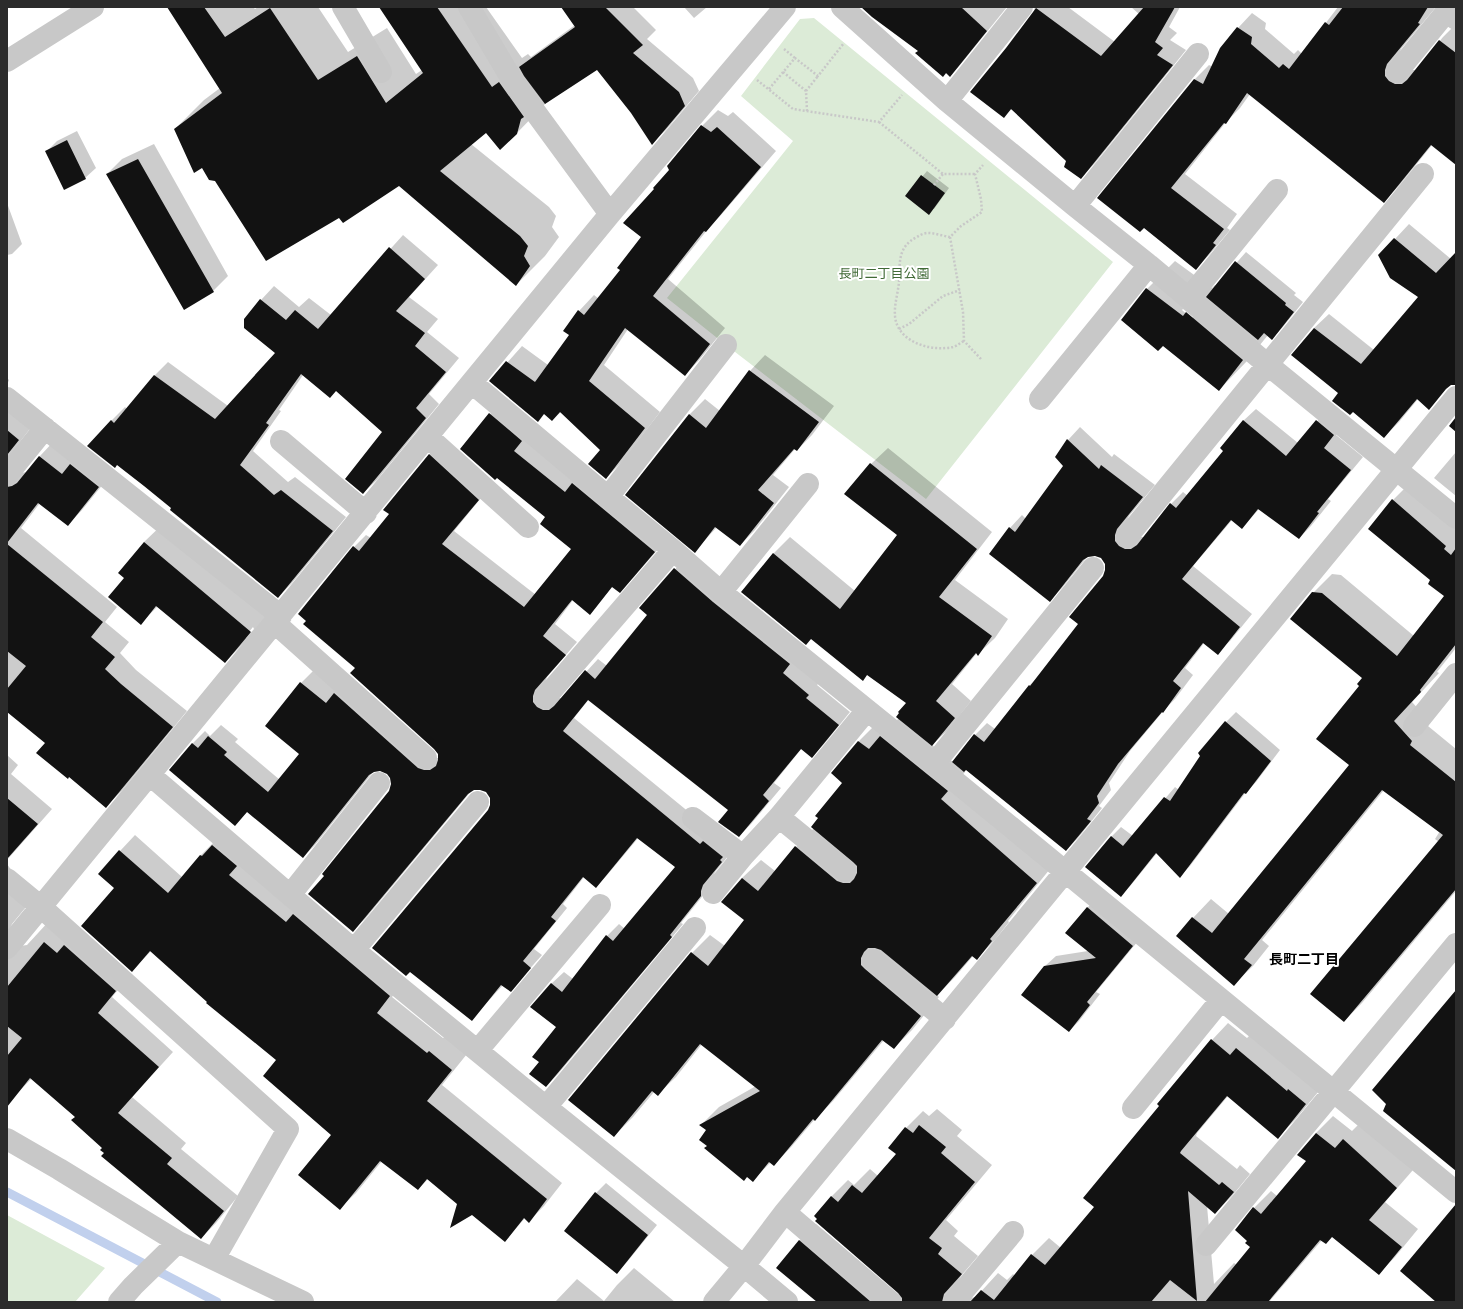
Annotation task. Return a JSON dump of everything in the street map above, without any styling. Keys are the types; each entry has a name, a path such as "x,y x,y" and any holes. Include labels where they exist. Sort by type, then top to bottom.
{"street":[{"path":"7,61 92,7"},
{"path":"342,7 381,72"},
{"path":"469,7 514,83 610,214"},
{"path":"7,948 366,513 610,214 785,7"},
{"path":"842,7 947,101 1456,518"},
{"path":"947,101 1022,7"},
{"path":"1397,72 1447,12 1456,19"},
{"path":"1075,206 1198,54"},
{"path":"1127,537 1423,174"},
{"path":"1189,298 1277,190"},
{"path":"1040,399 1149,265"},
{"path":"608,497 726,345"},
{"path":"472,383 673,550 721,592 934,764 1456,1192"},
{"path":"714,1302 744,1266 785,1212 1456,397"},
{"path":"7,398 278,619 426,758"},
{"path":"7,476 45,428"},
{"path":"428,437 528,527"},
{"path":"281,441 366,513"},
{"path":"721,592 808,484"},
{"path":"545,698 673,550"},
{"path":"934,764 1093,568"},
{"path":"1414,726 1456,674"},
{"path":"713,893 743,856 779,817 867,710"},
{"path":"150,775 354,950 787,1302"},
{"path":"290,895 379,783"},
{"path":"354,950 478,802"},
{"path":"779,817 844,871"},
{"path":"693,818 743,856"},
{"path":"7,879 41,907 288,1130 214,1259"},
{"path":"478,1050 600,905"},
{"path":"546,1107 695,928"},
{"path":"1206,1245 1456,944"},
{"path":"873,960 945,1018"},
{"path":"1133,1108 1221,1000"},
{"path":"7,1139 59,1169 172,1247 214,1259 303,1302"},
{"path":"785,1212 890,1302"},
{"path":"954,1302 1013,1232"},
{"path":"119,1302 172,1247"}],"path":[{"path":"807,111 806,90 846,42"},
{"path":"769,90 795,58 818,76"},
{"path":"783,72 806,90"},
{"path":"755,78 793,109 879,122 944,174 975,174"},
{"path":"879,122 895,104"},
{"path":"975,174 984,163"},
{"path":"934,185 944,174"},
{"path":"950,237 961,226 982,212 981,199 975,174"},
{"path":"950,237 928,233 913,239 904,246 899,266 895,316 899,329 909,339 924,346 954,347 964,341"},
{"path":"950,237 964,312 964,341 981,358"},
{"path":"899,329 909,324 943,296 960,290"}],"green space":[{"name":"長町二丁目公園","path":"814,18 1113,262 926,499 667,298 793,141 741,96 800,19"},
{"path":"7,1215 105,1268 75,1302 7,1302"}],"building":[{"path":"167,7 204,7 225,37 270,8 318,80 357,56 386,103 423,73 379,7 437,7 492,87 499,82 524,117 521,119 517,134 500,150 486,133 440,171 520,236 528,246 524,256 530,266 516,286 399,186 343,223 339,218 266,261 215,181 209,180 202,168 194,173 174,129 222,93"},
{"path":"561,7 605,7 643,45 633,53 679,92 685,106 652,145 631,113 597,70 545,104 524,76 519,67 575,27"},
{"path":"861,7 961,7 987,31 950,77 946,73 943,77 915,53 918,51"},
{"path":"1144,7 1175,7 1155,42 1163,48 1157,55 1173,65 1081,179 1064,167 1066,161 1011,109 1004,118 970,92 1036,8 1101,56"},
{"path":"1343,7 1428,7 1418,23 1420,24 1387,64 1385,76 1389,81 1395,84 1402,84 1407,80 1439,40 1456,53 1456,165 1431,145 1384,203 1247,93 1226,124 1224,123 1171,188 1224,229 1213,243 1216,245 1196,270 1144,228 1140,232 1097,198 1194,79 1203,84 1220,48 1237,27 1252,37 1251,44 1279,68 1283,64 1289,69 1325,22 1329,25"},
{"path":"701,125 711,132 717,127 761,167 706,232 704,231 653,296 710,344 685,376 625,328 589,381 645,428 606,479 588,464 600,450 560,412 552,421 544,414 538,422 489,381 506,361 535,382 569,335 563,331 578,310 584,315 620,270 617,268 641,237 623,223 654,189 653,188 669,170 667,166"},
{"path":"67,140 86,179 64,190 45,151"},
{"path":"138,159 214,292 184,310 106,174"},
{"path":"921,175 945,193 929,215 905,196"},
{"path":"1394,238 1436,273 1456,252 1456,385 1451,385 1446,389 1429,410 1417,399 1384,438 1353,412 1350,415 1332,401 1338,393 1291,355 1314,328 1361,364 1418,297 1390,278 1378,255"},
{"path":"389,247 425,279 396,311 425,333 415,346 446,372 416,408 426,418 363,494 345,479 382,432 336,391 330,398 301,374 266,423 269,425 240,465 274,495 281,490 333,531 278,598 170,510 171,508 144,486 117,465 115,468 87,446 111,420 114,423 154,375 215,419 275,353 244,328 244,319 260,299 286,320 295,310 318,329"},
{"path":"1235,261 1286,303 1285,305 1294,312 1272,340 1264,333 1258,340 1206,297"},
{"path":"1146,288 1183,316 1186,312 1243,360 1219,391 1163,346 1158,351 1121,320"},
{"path":"749,370 819,422 797,451 794,449 758,490 774,503 740,546 715,527 695,553 625,495 689,414 706,428"},
{"path":"489,413 522,441 514,451 565,492 572,483 655,552 620,593 612,587 590,615 572,600 543,636 566,655 535,690 533,702 537,707 543,710 549,710 585,670 595,679 647,615 639,608 674,568 713,602 790,664 783,673 809,695 806,698 839,725 812,758 801,749 763,795 769,801 739,837 718,822 728,810 588,700 563,731 700,844 703,841 723,857 720,860 722,862 703,885 701,896 670,935 672,937 546,1087 529,1074 539,1062 532,1057 556,1027 530,1007 551,983 562,992 606,935 613,941 675,867 637,838 596,888 583,877 551,917 556,921 523,961 531,968 511,992 501,985 472,1021 410,972 406,976 372,948 488,810 490,798 486,792 474,790 468,794 353,932 308,894 324,876 322,874 389,791 391,784 390,778 387,774 380,771 369,775 303,858 247,812 235,826 169,770 192,743 198,748 208,736 227,752 224,755 268,792 299,754 265,726 300,682 326,703 334,693 418,768 430,770 436,766 438,754 434,749 350,673 355,668 303,624 306,621 298,614 353,546 359,551 389,514 383,510 429,454 479,500 442,544 524,607 571,549 540,524 545,517 497,478 495,480 460,449"},
{"path":"1456,417 1456,432 1449,426"},
{"path":"1243,420 1286,456 1316,420 1334,435 1324,448 1351,470 1317,512 1319,513 1299,539 1258,509 1242,529 1231,520 1182,579 1240,627 1218,655 1203,643 1173,681 1181,688 1163,713 1162,712 1118,764 1097,796 1099,803 1087,819 1091,821 1066,851 966,770 964,772 952,762 974,734 984,742 1078,624 1069,617 1103,576 1105,564 1101,558 1095,556 1088,557 1083,560 1050,602 989,554 1009,527 1015,532 1063,466 1055,457 1067,439 1099,469 1101,465 1143,497 1117,529 1115,535 1115,541 1119,546 1125,549 1131,549 1137,545 1170,503 1176,508 1223,451 1220,448"},
{"path":"7,430 19,440 7,455"},
{"path":"39,456 62,474 70,464 99,487 68,526 38,503 7,543 7,487 17,483"},
{"path":"870,463 977,549 939,597 992,636 978,656 976,653 936,701 955,718 932,746 896,717 899,713 898,712 906,703 867,675 863,681 811,639 806,645 741,592 773,553 840,609 897,535 844,494"},
{"path":"1392,499 1446,546 1444,549 1451,555 1456,548 1456,644 1420,690 1421,692 1394,721 1412,741 1410,745 1456,782 1456,889 1344,1022 1310,994 1443,835 1382,790 1244,959 1252,965 1234,986 1176,936 1192,917 1212,933 1349,765 1316,739 1359,686 1357,684 1362,678 1290,619 1312,592 1322,593 1397,656 1444,596 1428,584 1430,580 1368,529"},
{"path":"144,542 251,632 225,663 156,606 141,625 108,597 124,578 118,573"},
{"path":"7,544 103,622 91,637 115,657 105,669 173,727 106,808 69,777 68,779 36,753 45,743 7,712 7,689 26,666 7,651"},
{"path":"1225,721 1271,761 1246,794 1244,793 1180,878 1156,853 1121,897 1085,867 1111,836 1123,846 1164,797 1170,801 1200,756 1198,753"},
{"path":"880,736 948,791 941,799 1037,883 990,939 992,941 977,960 972,956 937,996 881,950 868,948 864,952 861,958 861,965 921,1016 894,1049 882,1040 815,1121 813,1119 774,1166 769,1162 753,1182 747,1177 744,1181 704,1148 707,1146 699,1140 706,1130 699,1125 760,1091 700,1044 658,1096 652,1091 614,1137 568,1100 691,952 708,966 744,920 721,902 742,878 758,891 795,846 837,881 850,883 854,879 857,873 857,866 811,827 818,818 815,816 842,783 831,773 858,741 869,749"},
{"path":"7,798 38,824 7,859"},
{"path":"212,845 237,866 229,875 286,922 293,914 390,996 377,1013 427,1053 429,1051 452,1070 427,1101 547,1199 529,1223 524,1218 505,1242 472,1215 450,1228 457,1204 427,1179 418,1190 380,1161 340,1210 298,1175 331,1135 263,1076 276,1060 206,1003 207,1002 150,951 132,972 81,926 114,888 98,874 119,850 168,893 200,855 202,856"},
{"path":"1087,907 1133,946 1087,1002 1090,1005 1069,1032 1021,995 1044,966 1096,958 1065,933"},
{"path":"44,942 57,953 64,945 116,991 98,1013 159,1067 118,1113 172,1158 167,1164 224,1211 201,1239 101,1156 104,1153 100,1150 102,1148 71,1120 75,1117 30,1078 7,1107 7,1056 22,1038 7,1026 7,987"},
{"path":"1456,990 1456,1171 1383,1111 1386,1104 1372,1090"},
{"path":"1211,1039 1230,1055 1236,1048 1287,1091 1288,1089 1306,1104 1278,1139 1227,1096 1181,1151 1180,1153 1219,1185 1222,1182 1234,1192 1215,1214 1188,1191 1197,1301 1170,1280 1151,1302 970,1302 981,1290 994,1300 1031,1254 1045,1265 1094,1207 1083,1198 1159,1106 1157,1104"},
{"path":"919,1125 946,1147 941,1153 975,1182 929,1238 942,1248 938,1254 962,1274 944,1294 942,1302 902,1302 902,1298 898,1293 815,1221 817,1219 814,1216 831,1196 838,1202 852,1185 862,1193 896,1154 888,1148 905,1127 913,1133"},
{"path":"1316,1133 1335,1148 1343,1139 1397,1188 1369,1220 1402,1247 1379,1275 1332,1237 1326,1244 1320,1240 1268,1302 1205,1302 1250,1247 1245,1243 1247,1241 1235,1230 1253,1207 1261,1214 1306,1161 1297,1155"},
{"path":"595,1192 648,1235 617,1274 564,1231"},
{"path":"1456,1204 1456,1302 1436,1302 1400,1271"},
{"path":"799,1240 871,1302 817,1302 776,1268"}],"waterway":[{"path":"7,1192 217,1302"}],"district":[{"name":"長町二丁目","path":"1304,959"}]}
